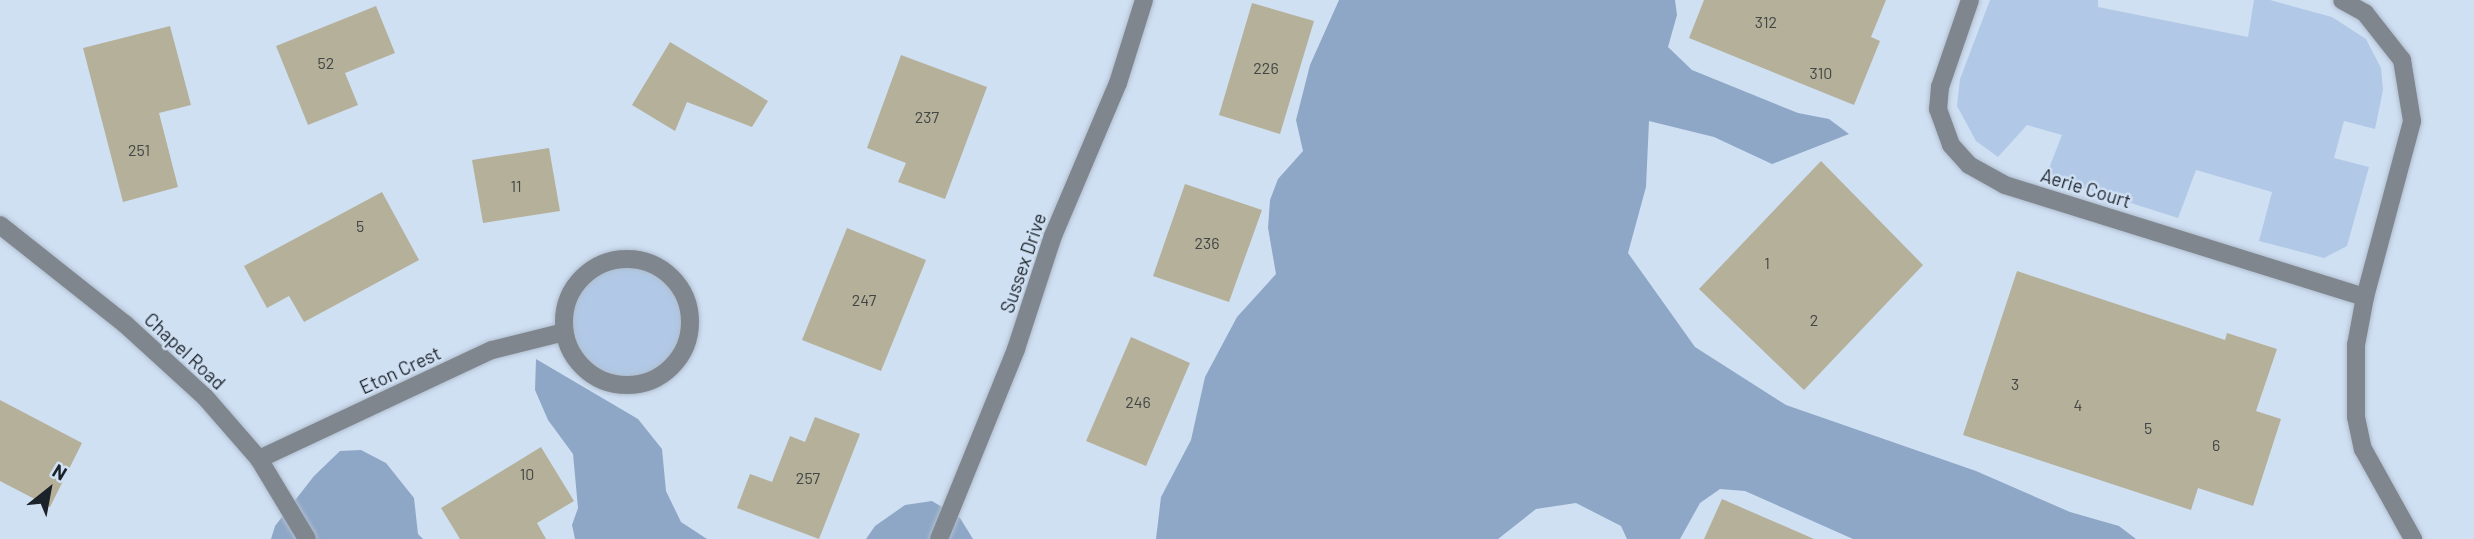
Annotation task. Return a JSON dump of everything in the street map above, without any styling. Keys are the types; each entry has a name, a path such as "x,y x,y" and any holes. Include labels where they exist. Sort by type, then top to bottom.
{"street":[{"name":"Sussex Drive","path":"939,539 1016,349 1053,236 1118,83 1144,0"},
{"name":"Aerie Court","path":"1970,0 1940,87 1938,109 1951,145 1969,165 2005,185 2365,297"},
{"path":"2342,0 2365,13 2402,60 2412,121 2365,297 2356,345 2356,417 2363,449 2413,539"},
{"name":"Chapel Road","path":"0,225 178,370 258,459 307,539"},
{"path":"627,259 663,269 676,282 691,315 683,355 653,381 633,386 596,378 570,351 564,332 565,310 579,282 606,262 627,259"},
{"name":"Eton Crest","path":"258,459 492,350 564,332"}],"shaded area":[{"path":"1339,0 1675,0 1677,15 1668,47 1692,70 1798,113 1829,119 1849,134 1772,164 1714,137 1649,121 1646,187 1628,253 1695,347 1786,405 1976,471 2070,512 2119,526 2136,539 1853,539 1745,491 1720,489 1700,503 1680,539 1627,539 1621,526 1576,503 1536,509 1498,539 1156,539 1161,497 1191,440 1205,377 1237,317 1276,274 1268,228 1270,200 1278,179 1303,151 1296,120 1310,65"},
{"path":"1990,0 2098,0 2098,7 2248,37 2254,0 2270,0 2332,17 2366,39 2381,68 2383,90 2375,129 2344,121 2334,158 2369,167 2347,246 2324,258 2259,241 2272,192 2196,170 2178,218 2046,176 2062,135 2027,125 1998,157 1976,141 1957,106 1960,79"},
{"path":"627,259 651,264 672,277 685,298 690,322 685,346 672,367 651,380 627,385 603,380 582,367 569,346 564,322 569,298 582,277 603,264"},
{"path":"536,359 638,419 662,449 666,491 681,522 707,539 575,539 572,525 578,508 573,454 548,420 535,390"},
{"path":"361,450 386,463 414,498 418,534 423,539 271,539 275,526 314,476 340,451"},
{"path":"932,501 960,518 973,539 866,539 875,526 905,505"}],"building":[{"path":"1704,0 1886,0 1871,37 1880,41 1854,105 1689,38"},
{"path":"1252,3 1314,21 1280,134 1219,115"},
{"path":"376,6 395,53 345,73 358,105 308,125 276,46"},
{"path":"170,26 191,105 159,113 178,187 123,202 83,48"},
{"path":"670,42 768,101 752,127 687,102 675,131 632,105"},
{"path":"901,55 987,87 945,199 898,182 906,163 867,148"},
{"path":"549,148 560,211 483,223 472,160"},
{"path":"1821,161 1923,265 1804,390 1699,289"},
{"path":"1185,184 1262,210 1229,302 1153,276"},
{"path":"382,192 419,260 304,322 289,296 267,308 244,266"},
{"path":"847,228 926,260 881,371 802,340"},
{"path":"2017,271 2225,340 2227,333 2277,349 2256,411 2281,419 2253,506 2198,488 2191,510 1963,435"},
{"path":"1131,337 1190,363 1146,466 1086,441"},
{"path":"0,400 82,443 50,507 0,481"},
{"path":"815,417 860,434 819,539 737,508 750,474 772,482 790,436 805,442"},
{"path":"541,447 574,501 537,523 546,539 460,539 441,508"},
{"path":"1722,499 1814,539 1704,539"}]}
